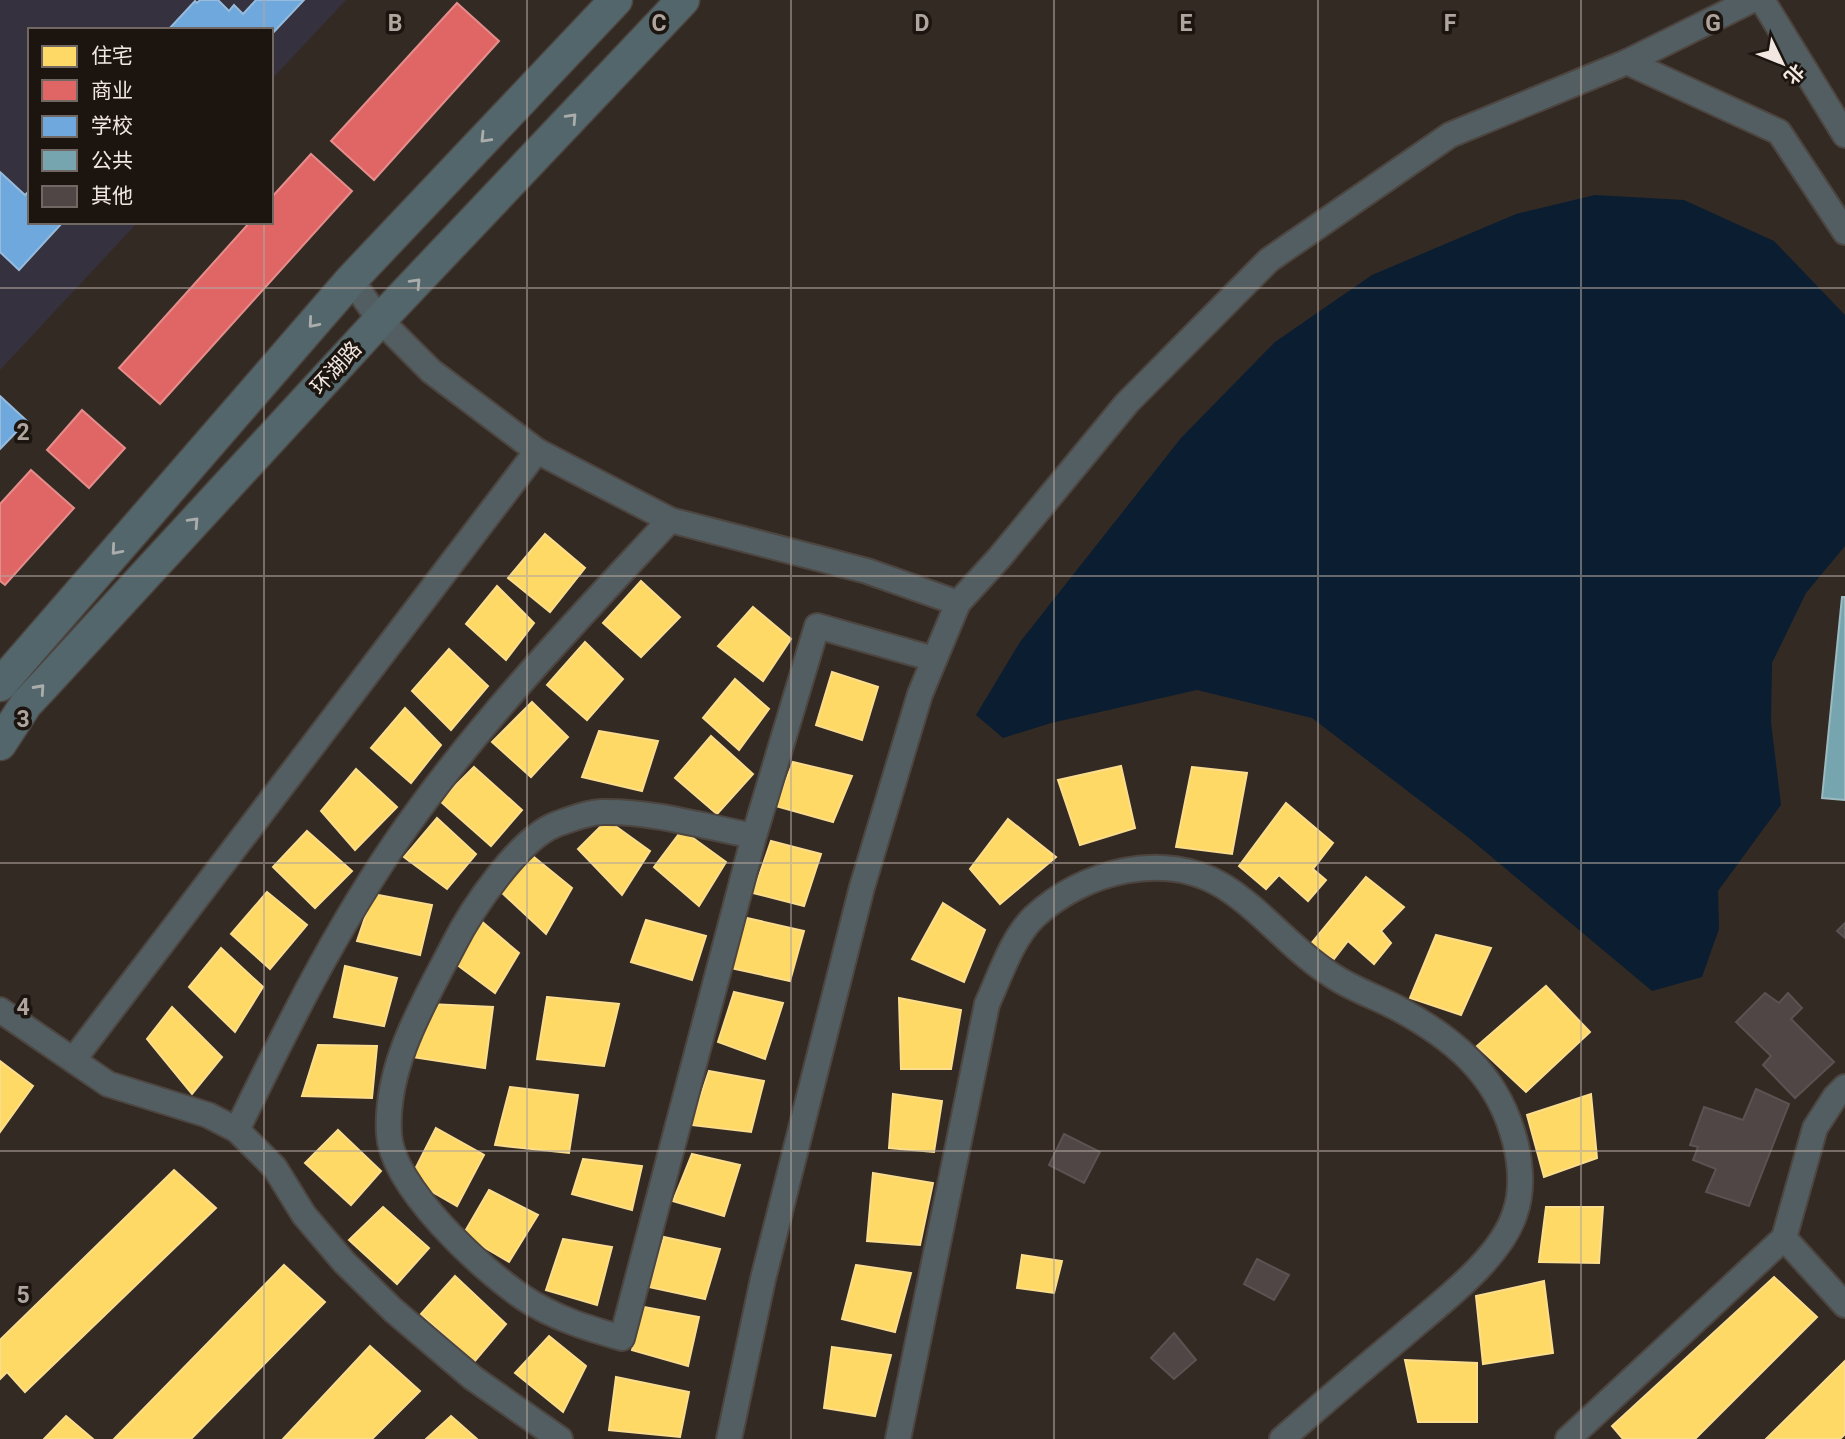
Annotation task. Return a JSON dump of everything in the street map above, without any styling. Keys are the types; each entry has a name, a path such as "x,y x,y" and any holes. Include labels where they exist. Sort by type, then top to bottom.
{"main road":[{"path":"0,685 351,280 616,0"},
{"name":"环湖路","path":"0,744 26,705 380,320 683,0"}],"street":[{"path":"729,1439 763,1279 859,901 920,694 958,603 1000,557 1127,403 1269,260 1450,135 1627,62 1752,0"},
{"path":"1762,0 1845,135"},
{"path":"1627,62 1779,132 1845,232"},
{"path":"351,280 380,320 430,372 537,451 670,520 867,571 958,603"},
{"path":"74,1059 537,451"},
{"path":"237,1130 295,1010 348,916 420,808 537,664 670,520"},
{"path":"754,836 629,813 600,812 554,825 531,838 518,852 463,927 411,1028 393,1087 389,1136 399,1171 416,1197 462,1245 523,1297 574,1324 622,1338 754,836 817,626 934,659"},
{"path":"898,1439 992,993 1012,950 1033,918 1074,888 1111,872 1156,868 1189,871 1221,885 1251,905 1332,976 1400,1010 1454,1043 1479,1067 1504,1105 1517,1144 1520,1184 1515,1214 1499,1242 1469,1278 1282,1439"},
{"path":"0,1010 108,1084 208,1115 237,1130 275,1168 304,1215 344,1262 393,1310 473,1378 560,1439"},
{"path":"1568,1439 1784,1238 1815,1128 1835,1097 1845,1087"},
{"path":"1784,1238 1845,1305"}],"shaded area":[{"path":"0,0 346,0 273,78 273,28 28,28 28,224 136,224 0,370"}],"water":[{"path":"1595,195 1684,200 1774,241 1845,315 1845,546 1806,593 1772,663 1771,722 1781,805 1718,891 1719,929 1702,977 1652,991 1469,838 1312,718 1197,690 1051,723 1003,738 976,715 1020,642 1181,438 1275,342 1372,275 1516,214"}],"building: 住宅":[{"path":"545,534 585,568 550,612 508,578"},
{"path":"641,581 680,617 641,657 603,623"},
{"path":"497,586 534,623 506,660 466,624"},
{"path":"753,607 791,639 763,681 718,646"},
{"path":"585,642 623,679 587,720 547,685"},
{"path":"449,649 488,686 451,730 412,691"},
{"path":"832,672 878,687 862,740 816,725"},
{"path":"735,679 769,709 739,750 703,718"},
{"path":"532,702 568,737 531,777 492,742"},
{"path":"405,708 441,745 411,783 371,748"},
{"path":"599,731 658,741 642,791 582,777"},
{"path":"711,736 753,774 717,814 675,778"},
{"path":"793,762 852,776 833,822 776,806"},
{"path":"1121,766 1135,828 1080,845 1058,780"},
{"path":"474,767 522,810 491,846 440,801"},
{"path":"1192,767 1247,773 1232,854 1176,847"},
{"path":"356,769 397,807 355,850 321,811"},
{"path":"1286,803 1333,843 1313,869 1326,880 1308,901 1279,875 1266,889 1239,866"},
{"path":"437,818 476,854 447,889 404,857"},
{"path":"1008,819 1056,857 1000,904 970,869"},
{"path":"607,820 650,851 622,895 578,849"},
{"path":"682,830 726,862 699,906 654,867"},
{"path":"307,831 352,871 315,908 273,867"},
{"path":"771,841 821,854 804,906 753,893"},
{"path":"529,853 572,888 546,934 499,890"},
{"path":"1366,877 1404,907 1381,931 1391,943 1374,964 1348,941 1334,959 1310,945"},
{"path":"267,892 307,925 270,969 231,934"},
{"path":"373,894 432,905 420,955 357,941"},
{"path":"943,903 985,930 964,982 912,959"},
{"path":"747,918 804,931 790,981 726,967"},
{"path":"480,920 519,953 495,993 452,961"},
{"path":"646,920 706,936 692,980 631,962"},
{"path":"1436,935 1491,948 1461,1015 1410,998"},
{"path":"221,948 263,987 235,1032 189,987"},
{"path":"345,966 397,978 384,1026 334,1017"},
{"path":"1546,986 1590,1032 1526,1092 1477,1046"},
{"path":"734,992 783,1003 765,1059 718,1042"},
{"path":"547,997 619,1004 604,1066 537,1059"},
{"path":"899,998 961,1010 951,1069 901,1069"},
{"path":"429,1004 493,1007 485,1068 412,1057"},
{"path":"172,1007 222,1057 192,1094 147,1039"},
{"path":"318,1045 377,1046 372,1098 302,1096"},
{"path":"0,1061 33,1086 0,1132"},
{"path":"709,1071 764,1081 751,1132 691,1125"},
{"path":"510,1087 578,1095 569,1153 495,1145"},
{"path":"893,1094 942,1101 934,1152 889,1148"},
{"path":"1591,1094 1597,1158 1544,1177 1527,1115"},
{"path":"436,1128 484,1155 457,1206 410,1179"},
{"path":"338,1130 381,1171 351,1205 305,1163"},
{"path":"692,1154 740,1165 724,1216 673,1201"},
{"path":"583,1159 642,1166 632,1210 572,1194"},
{"path":"174,1170 216,1208 25,1392 7,1372 0,1379 0,1340"},
{"path":"873,1173 933,1183 920,1245 867,1241"},
{"path":"489,1190 538,1215 509,1262 463,1235"},
{"path":"383,1207 429,1248 397,1284 349,1240"},
{"path":"1546,1207 1603,1207 1599,1263 1539,1262"},
{"path":"664,1237 720,1249 705,1299 649,1287"},
{"path":"563,1239 612,1247 597,1305 546,1290"},
{"path":"1022,1255 1062,1261 1054,1293 1017,1288"},
{"path":"284,1265 325,1302 191,1439 114,1439"},
{"path":"856,1265 911,1273 895,1332 842,1319"},
{"path":"455,1276 506,1324 474,1362 421,1314"},
{"path":"1774,1277 1817,1317 1695,1439 1623,1439 1612,1426"},
{"path":"1544,1281 1553,1353 1483,1364 1476,1296"},
{"path":"644,1307 699,1317 688,1366 632,1350"},
{"path":"549,1336 586,1366 563,1412 515,1373"},
{"path":"370,1346 420,1391 372,1439 283,1439"},
{"path":"832,1347 891,1355 875,1416 824,1408"},
{"path":"1405,1360 1477,1363 1477,1422 1418,1422"},
{"path":"1845,1361 1845,1434 1840,1439 1766,1439"},
{"path":"616,1377 689,1392 680,1437 609,1430"},
{"path":"66,1416 93,1439 44,1439"},
{"path":"451,1416 477,1439 426,1439"}],"building: 商业":[{"path":"457,3 499,41 374,180 331,141"},
{"path":"311,154 352,191 160,404 119,368 248,224 273,224 273,196"},
{"path":"82,410 125,448 89,488 47,450"},
{"path":"31,470 74,508 5,585 0,581 0,504"}],"building: 学校":[{"path":"200,0 218,0 229,11 234,5 243,14 256,0 304,0 273,33 273,28 170,28 195,1 197,3"},
{"path":"0,172 25,195 28,192 28,224 61,224 19,270 0,252"},
{"path":"0,396 27,421 0,449"}],"building: 公共":[{"path":"1842,597 1845,597 1845,800 1822,798"}],"building: 其他":[{"path":"1845,923 1845,938 1837,931"},
{"path":"1765,993 1779,1003 1788,993 1802,1008 1791,1019 1834,1062 1795,1098 1763,1065 1771,1056 1736,1022"},
{"path":"1756,1089 1789,1104 1749,1206 1706,1192 1716,1169 1693,1160 1698,1147 1690,1145 1704,1107 1743,1120"},
{"path":"1064,1134 1100,1152 1084,1183 1049,1165"},
{"path":"1257,1259 1289,1275 1274,1300 1244,1284"},
{"path":"1174,1333 1196,1360 1174,1379 1151,1358"}]}
